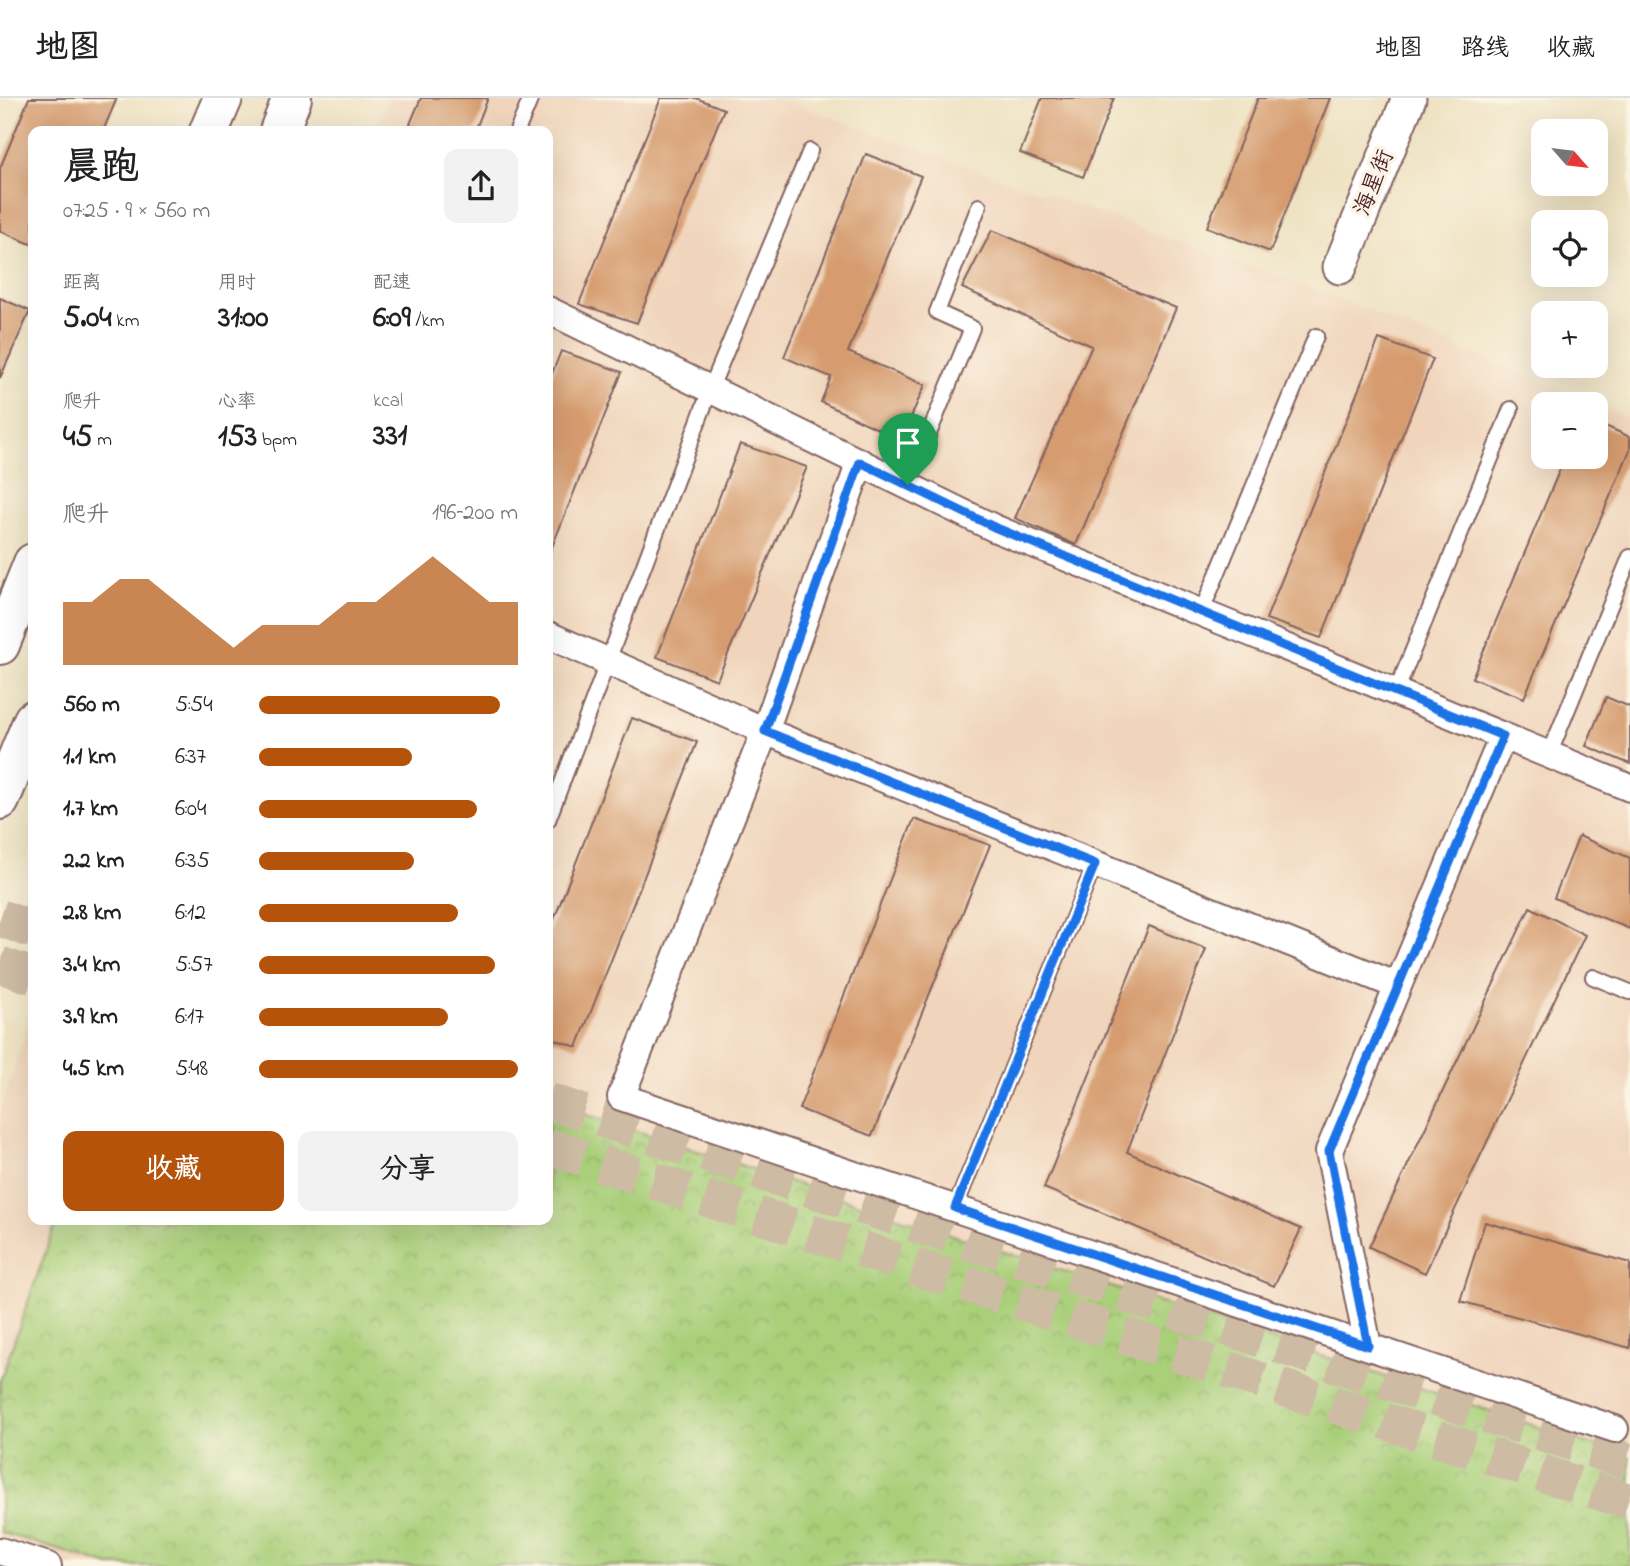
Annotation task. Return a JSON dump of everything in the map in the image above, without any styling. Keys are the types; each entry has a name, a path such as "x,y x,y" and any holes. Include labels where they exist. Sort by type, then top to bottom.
{"main road":[{"path":"211,126 223,98"},
{"path":"281,126 292,98"},
{"path":"0,645 28,575"},
{"path":"0,800 28,732"}],"street":[{"name":"海星街","path":"1340,267 1409,98"},
{"path":"553,312 994,527 1630,788"},
{"path":"860,462 765,731 621,1097 1615,1429"},
{"path":"553,637 765,731 1398,986"},
{"path":"1368,1346 1329,1151 1503,736"},
{"path":"0,1551 48,1566"}],"lane":[{"path":"519,126 531,98"},
{"path":"553,807 710,390 810,151"},
{"path":"908,485 972,328 937,312 979,206"},
{"path":"1201,613 1316,336"},
{"path":"1396,692 1511,410"},
{"path":"1549,755 1630,557"},
{"path":"955,1208 1095,864"},
{"path":"1593,977 1630,992"}],"shaded area":[{"path":"389,98 777,98 1335,297 1564,392 1531,392 1531,469 1608,469 1608,410 1630,419 1630,1566 0,1566 0,1114 28,1022 28,1225 553,1225 553,126 378,126"}],"green space":[{"path":"553,1104 1630,1457 1630,1566 110,1566 0,1532 0,1381 55,1225 553,1225"}],"building":[{"path":"29,98 117,98 105,126 28,126 28,243 0,231 0,168"},
{"path":"421,98 488,98 477,126 409,126"},
{"path":"661,98 696,98 724,109 637,323 579,304"},
{"path":"1042,98 1114,98 1083,177 1020,153"},
{"path":"1258,98 1330,98 1270,252 1207,227"},
{"path":"866,154 921,176 848,352 925,385 901,440 821,402 831,377 784,357"},
{"path":"992,230 1176,308 1076,545 1015,518 1092,346 962,288"},
{"path":"0,298 28,310 28,315 0,378"},
{"path":"1379,339 1433,359 1321,638 1266,619"},
{"path":"561,351 622,372 553,544 553,371"},
{"path":"1608,427 1630,437 1630,450 1524,698 1472,678 1560,469 1608,469"},
{"path":"740,444 807,467 717,680 657,657"},
{"path":"1606,697 1630,707 1630,764 1586,746"},
{"path":"632,718 697,742 577,1047 553,1039 553,922"},
{"path":"914,819 990,845 872,1136 799,1109"},
{"path":"1579,836 1630,858 1630,929 1554,898"},
{"path":"1530,907 1585,935 1425,1273 1369,1247"},
{"path":"1149,926 1206,949 1127,1152 1301,1229 1274,1286 1044,1188"},
{"path":"1485,1222 1630,1263 1630,1348 1460,1301"}],"tunnel":[{"path":"0,918 28,928"},
{"path":"0,965 28,974"},
{"path":"553,1103 1630,1462"},
{"path":"553,1148 1630,1502"}],"route":[{"path":"860,462 908,485 994,527 1503,736 1329,1151 1368,1346 955,1208 1095,864 765,731 860,462"}]}
